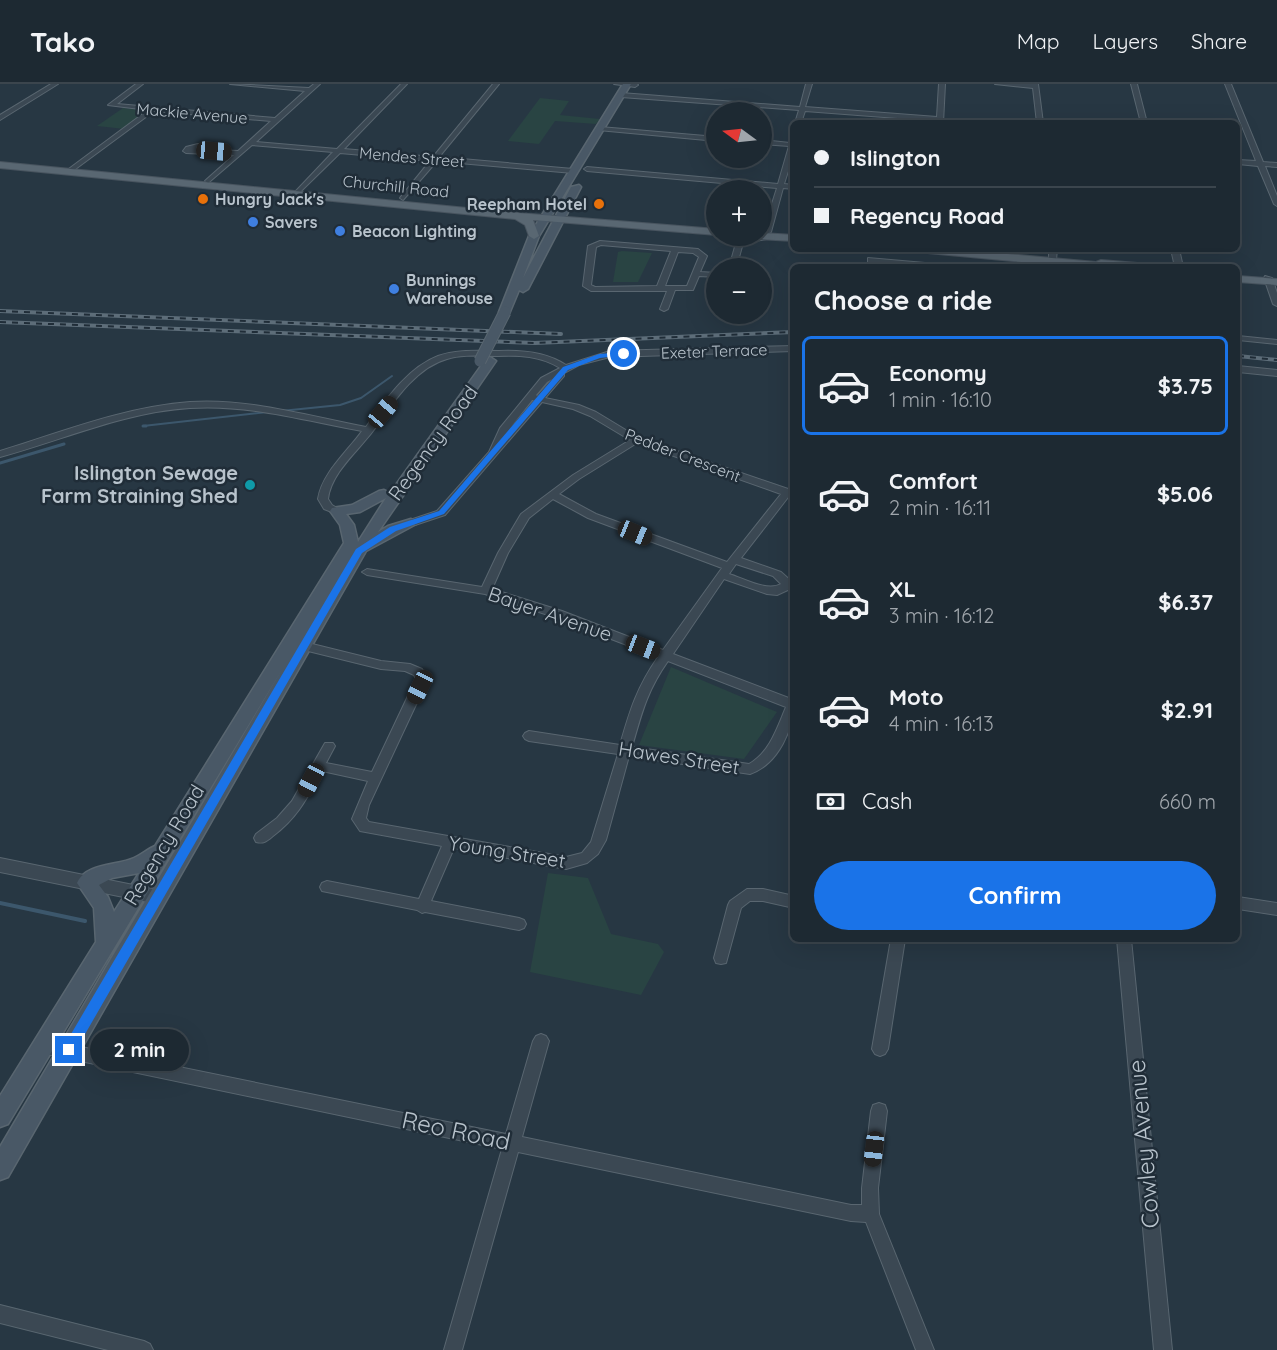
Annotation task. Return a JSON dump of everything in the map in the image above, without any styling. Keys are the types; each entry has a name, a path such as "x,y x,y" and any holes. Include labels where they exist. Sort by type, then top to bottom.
{"main road":[{"name":"Regency Road","path":"509,312 534,236 553,218 587,169 605,129 631,85"},
{"name":"Regency Road","path":"0,1116 196,793 296,645 390,494 485,361 573,171 605,129"},
{"name":"Churchill Road","path":"0,164 211,178 299,191 518,216 706,226"},
{"name":"Churchill Road","path":"71,170 174,182 179,194 200,189 232,187 299,191 403,198 553,218"},
{"path":"518,216 530,223 534,236"},
{"path":"553,218 706,231"},
{"path":"772,234 790,236"},
{"path":"959,252 1113,264"},
{"path":"985,252 1090,264"},
{"path":"1240,277 1273,280"},
{"path":"390,494 398,513 411,523 355,547 347,525 337,511 355,509 390,494"},
{"name":"Regency Road","path":"0,1169 217,796 296,645"},
{"path":"196,793 217,796"},
{"path":"103,946 107,912 104,903 86,883 109,871 137,866 160,852"}],"street":[{"path":"0,118 55,84"},
{"name":"Mackie Avenue","path":"140,84 111,105 276,120"},
{"path":"233,84 311,90"},
{"path":"211,178 317,84"},
{"path":"299,191 404,84"},
{"path":"403,198 496,84"},
{"path":"617,84 631,85"},
{"path":"799,120 809,84"},
{"path":"941,120 942,84"},
{"path":"998,84 1036,85 1040,120"},
{"path":"1134,84 1143,120"},
{"path":"1228,84 1277,204"},
{"path":"625,95 929,120"},
{"path":"71,170 152,110"},
{"path":"605,129 706,138"},
{"path":"772,142 790,143"},
{"name":"Mendes Street","path":"250,143 573,171"},
{"path":"214,151 239,153"},
{"path":"772,212 790,153"},
{"path":"1240,162 1277,165"},
{"path":"587,169 790,187"},
{"path":"600,243 675,250 703,256 690,288 589,288 591,246 600,243"},
{"path":"660,289 675,250"},
{"path":"871,259 897,264"},
{"path":"697,274 706,274"},
{"path":"1273,280 1277,304"},
{"path":"664,309 672,288"},
{"path":"1240,338 1277,342"},
{"name":"Exeter Terrace","path":"565,368 610,354 790,348"},
{"path":"337,511 328,507 323,499 325,486 411,378 425,366 443,357 512,353 557,362 565,368 536,398 458,496 441,513 411,523"},
{"path":"1240,369 1277,373"},
{"name":"Pedder Crescent","path":"536,398 576,407 593,414 636,440 790,493"},
{"path":"0,454 157,409 205,405 258,411 369,430"},
{"path":"486,591 503,553 525,516 576,477 636,440"},
{"name":"Young Street","path":"296,645 381,665 406,667 418,672 422,679 359,819 365,827 566,863 580,861 592,856 599,840 638,704 648,680 729,567 790,493"},
{"path":"553,495 592,516 729,567"},
{"name":"Bayer Avenue","path":"367,572 486,591 558,614 790,704"},
{"name":"Hawes Street","path":"530,736 750,769 761,764 770,754 790,711"},
{"path":"261,838 291,813 328,746"},
{"path":"319,766 376,778"},
{"path":"422,907 450,843"},
{"path":"0,865 158,897"},
{"path":"327,887 519,924"},
{"path":"721,958 735,905 747,895 763,895 790,901"},
{"path":"1240,903 1277,909"},
{"path":"880,1049 898,942"},
{"name":"Cowley Avenue","path":"1124,942 1163,1350"},
{"path":"453,1350 541,1041"},
{"name":"Reo Road","path":"42,1046 851,1213 871,1214"},
{"path":"879,1111 870,1188 871,1214 925,1350"},
{"path":"0,1314 144,1350"}],"green space":[{"path":"540,98 569,101 560,115 600,119 596,124 555,121 539,144 508,141"},
{"path":"123,108 150,111 125,129 97,126"},
{"path":"618,252 652,253 638,282 613,282"},
{"path":"671,667 777,712 744,759 639,745"},
{"path":"548,873 588,878 611,934 658,944 664,952 641,995 530,972"}],"waterway":[{"path":"281,411 340,405 361,398 392,376"},
{"path":"146,426 143,426 268,412"},
{"path":"0,463 64,444"},
{"path":"0,903 85,921"}],"railway":[{"path":"0,311 561,334"},
{"path":"0,322 535,343 790,332"},
{"path":"1240,356 1277,360"}],"place":[{"name":"Hungry Jack's","path":"203,199"},
{"name":"Reepham Hotel","path":"599,204"},
{"name":"Savers","path":"253,222"},
{"name":"Beacon Lighting","path":"340,231"},
{"name":"Bunnings Warehouse","path":"394,289"},
{"name":"Islington Sewage Farm Straining Shed","path":"250,485"}],"route":[{"path":"69,1050 359,551 393,529 441,513 458,496 493,451 505,441 565,368 599,356 624,354"}]}
